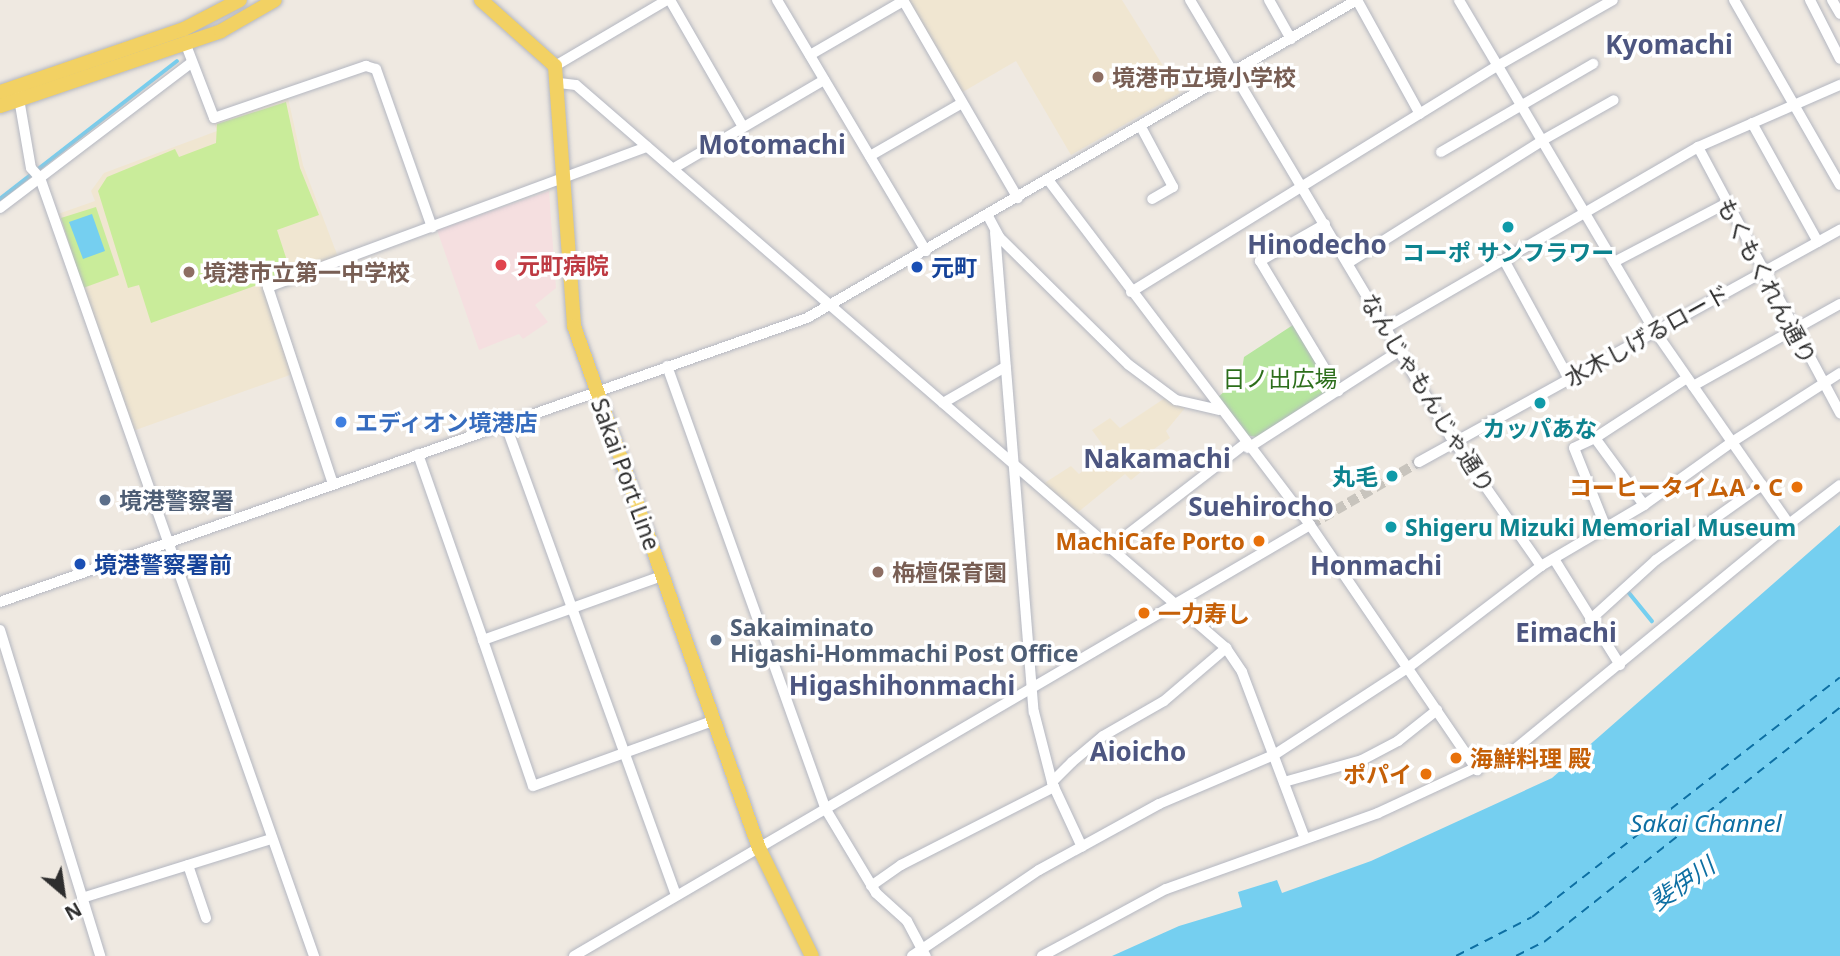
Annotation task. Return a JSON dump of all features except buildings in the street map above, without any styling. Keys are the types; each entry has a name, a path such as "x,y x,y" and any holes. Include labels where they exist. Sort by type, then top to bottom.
{"main road":[{"path":"0,106 18,93 184,30 240,0"},
{"path":"0,92 18,93 186,45 221,31 275,0"},
{"path":"481,0 555,66"},
{"name":"Sakai Port Line","path":"555,66 559,83 561,182 574,326 759,848 812,956"}],"street":[{"path":"555,66 668,0 743,127"},
{"path":"777,0 926,251"},
{"path":"810,55 903,0 1018,198"},
{"name":"なんじゃもんじゃ通り","path":"1190,0 1454,442 1541,566"},
{"path":"1269,0 1292,39"},
{"path":"0,602 831,306 1357,0 1420,114"},
{"path":"1459,0 1654,330 1789,524"},
{"path":"1131,292 1499,65 1614,0"},
{"path":"1734,0 1840,185"},
{"path":"1810,0 1840,59"},
{"path":"1832,0 1840,14"},
{"path":"186,45 214,118 366,66 376,69 432,227"},
{"path":"0,208 192,62"},
{"path":"1441,152 1521,103 1594,64"},
{"path":"674,168 824,80"},
{"path":"559,83 576,85 674,168 1226,648 1242,672 1304,839"},
{"path":"1386,328 1698,147 1840,85"},
{"path":"18,93 31,168 40,178 166,544 314,956"},
{"path":"1348,263 1543,140 1614,100"},
{"path":"870,156 962,103"},
{"path":"1752,123 1818,242"},
{"path":"1141,127 1173,187 1152,199"},
{"path":"333,484 266,290 561,182 647,147"},
{"name":"もくもくれん通り","path":"1698,147 1822,385 1840,413"},
{"path":"1049,181 1246,446 1310,525 1477,770"},
{"path":"1614,262 1727,204"},
{"path":"988,216 995,232 1012,464 1037,734 1053,784 1082,846"},
{"path":"1325,224 1260,261 1338,391"},
{"name":"水木しげるロード","path":"1419,463 1568,377 1840,230"},
{"path":"995,232 1129,365 1176,400 1219,410"},
{"path":"1504,260 1568,377"},
{"path":"1606,528 1574,448 1690,382 1840,304"},
{"path":"1109,549 1246,446 1399,351"},
{"path":"667,366 825,808 871,886 907,921 920,954 1039,870 1159,804 1274,755 1409,667 1541,566 1644,505 1732,442 1840,373"},
{"path":"943,403 1005,368"},
{"path":"505,423 676,895"},
{"path":"1595,438 1644,505"},
{"path":"418,454 533,786 713,721"},
{"path":"1590,620 1656,560 1762,485"},
{"path":"1042,956 1166,889 1304,839 1477,770 1541,731 1789,524 1840,485"},
{"path":"574,956 1310,525"},
{"path":"1553,559 1620,665"},
{"path":"482,640 662,576"},
{"path":"0,630 100,956"},
{"path":"871,886 901,865 1053,784 1103,736 1164,701 1226,648"},
{"path":"1284,782 1368,757 1437,710"},
{"path":"82,898 272,839"},
{"path":"188,865 206,918"}],"shaded area":[{"name":"境港市立境小学校","path":"907,0 1122,0 1180,93 1071,155 1016,61 961,93"},
{"name":"境港市立第一中学校","path":"288,98 303,165 338,257 263,287 291,366 290,375 130,432 58,214 95,201 91,191 104,173 217,131 214,123"},
{"name":"元町病院","path":"549,191 556,288 535,305 548,322 523,339 519,334 479,350 437,230"},
{"path":"1165,398 1185,408 1166,431 1170,438 1141,458 1147,467 1131,480 1125,474 1077,513 1043,484 1071,466 1079,474 1107,451 1092,430 1110,418 1120,428"}],"green space":[{"path":"286,102 300,168 319,215 277,230 291,273 151,323 139,285 128,288 98,191 107,177 175,149 179,157 216,143 217,124"},
{"path":"96,207 119,275 83,288 61,218"},
{"name":"日ノ出広場","path":"1296,323 1332,385 1330,389 1257,437 1244,435 1215,400 1241,376 1244,357"}],"water":[{"path":"92,214 105,251 83,259 69,222"},
{"name":"Sakai Channel","path":"1840,525 1840,956 1112,956 1179,926 1242,907 1238,892 1277,880 1282,893 1371,861 1552,778"}],"waterway":[{"path":"0,199 177,61"},
{"path":"1627,590 1652,621"}],"ferry route":[{"path":"1456,956 1532,917 1840,677"},
{"path":"1516,956 1544,942 1840,707"}],"tunnel":[{"path":"1310,525 1419,462"}],"place":[{"name":"境港市立境小学校","path":"1098,77"},
{"name":"コーポ サンフラワー","path":"1508,227"},
{"name":"元町病院","path":"501,265"},
{"name":"元町","path":"917,267"},
{"name":"境港市立第一中学校","path":"189,272"},
{"name":"カッパあな","path":"1540,403"},
{"name":"エディオン境港店","path":"341,422"},
{"name":"丸毛","path":"1392,476"},
{"name":"コーヒータイムA・C","path":"1797,487"},
{"name":"境港警察署","path":"105,500"},
{"name":"Shigeru Mizuki Memorial Museum","path":"1391,527"},
{"name":"MachiCafe Porto","path":"1259,541"},
{"name":"境港警察署前","path":"80,564"},
{"name":"栴檀保育園","path":"878,572"},
{"name":"一力寿し","path":"1144,613"},
{"name":"Sakaiminato Higashi-Hommachi Post Office","path":"716,640"},
{"name":"海鮮料理 殿","path":"1456,758"},
{"name":"ポパイ","path":"1426,774"}],"district":[{"name":"Kyomachi","path":"1669,45"},
{"name":"Motomachi","path":"772,145"},
{"name":"Hinodecho","path":"1317,245"},
{"name":"Nakamachi","path":"1157,459"},
{"name":"Suehirocho","path":"1261,507"},
{"name":"Honmachi","path":"1376,566"},
{"name":"Eimachi","path":"1566,633"},
{"name":"Higashihonmachi","path":"902,686"},
{"name":"Aioicho","path":"1138,752"}],"water label":[{"name":"斐伊川","path":"1682,883"}]}
